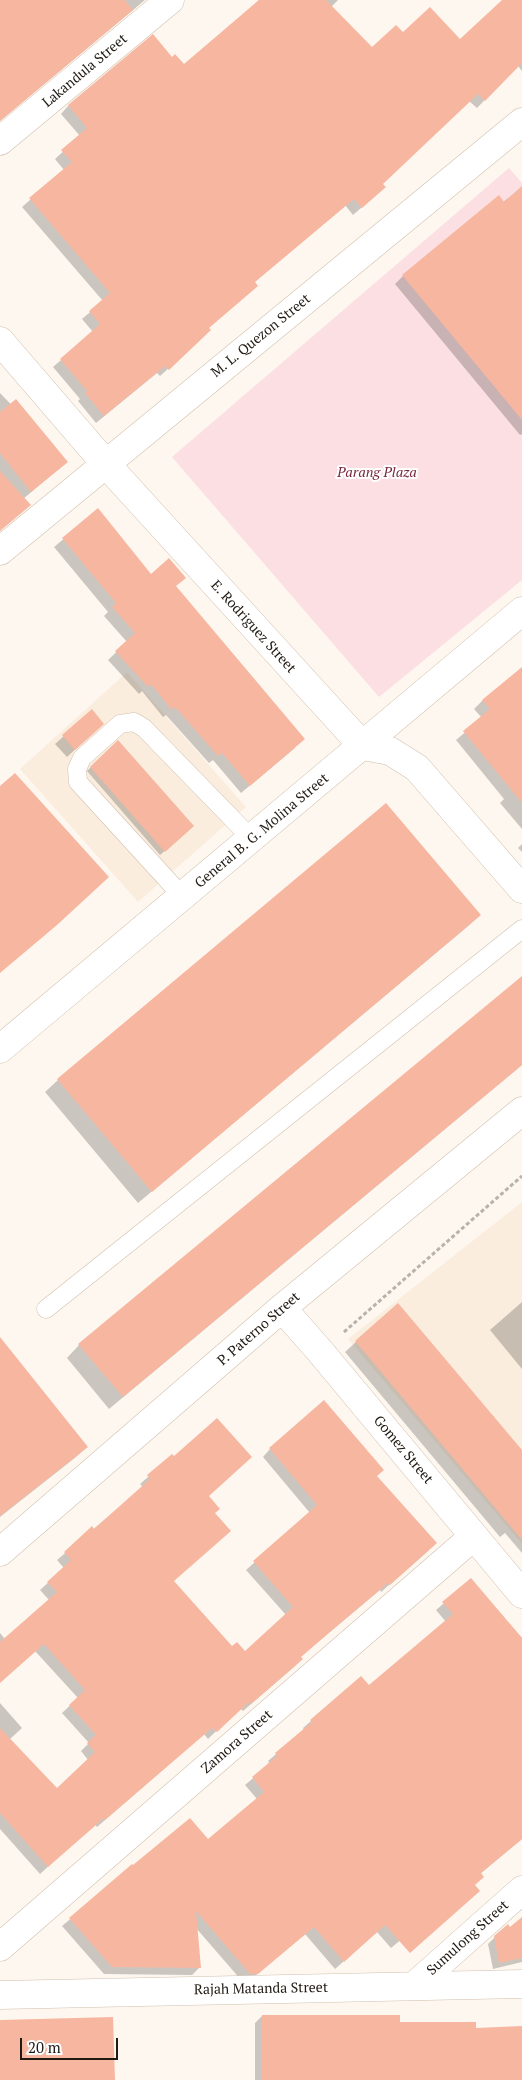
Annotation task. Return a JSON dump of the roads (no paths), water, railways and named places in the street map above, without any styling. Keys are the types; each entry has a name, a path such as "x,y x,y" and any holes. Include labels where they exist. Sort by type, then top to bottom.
{"street":[{"name":"Lakandula Street","path":"0,142 170,0"},
{"name":"M. L. Quezon Street","path":"0,551 522,122"},
{"name":"E. Rodriguez Street","path":"0,341 105,463 363,746"},
{"name":"General B. G. Molina Street","path":"0,1049 522,611"},
{"path":"363,746 390,751 417,768 522,889"},
{"name":"P. Paterno Street","path":"0,1552 282,1308 522,1111"},
{"name":"Gomez Street","path":"282,1308 522,1594"},
{"name":"Zamora Street","path":"0,1947 474,1536"},
{"name":"Sumulong Street","path":"414,1986 522,1890"},
{"name":"Rajah Matanda Street","path":"0,1994 522,1984"}],"lane":[{"path":"183,897 78,782 76,769 82,758 120,724 134,722 144,728 252,839"},
{"path":"46,1309 522,929"}],"park label":[{"name":"Parang Plaza","path":"377,473"}]}
